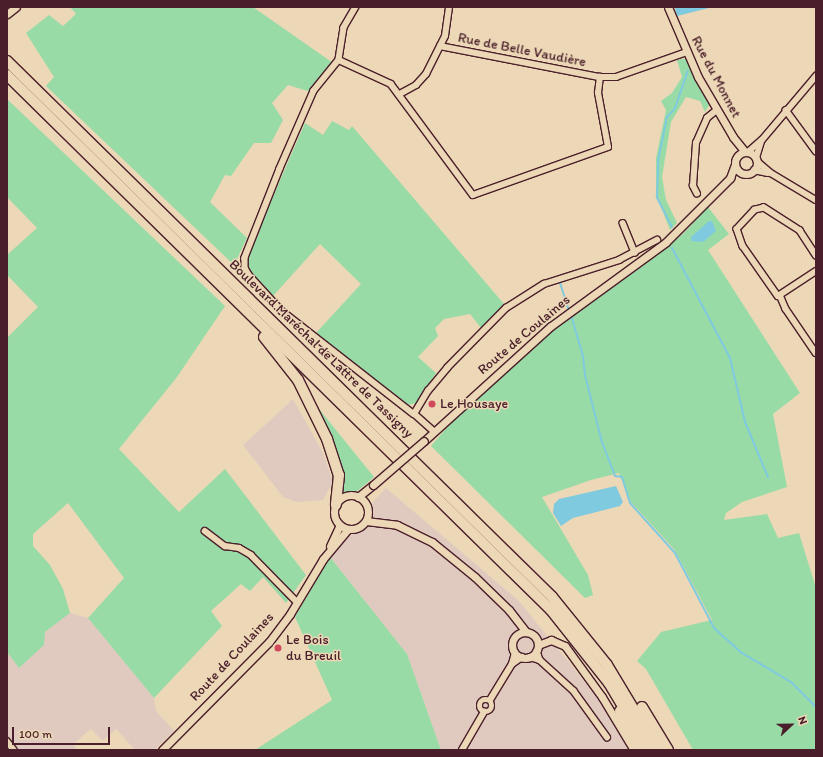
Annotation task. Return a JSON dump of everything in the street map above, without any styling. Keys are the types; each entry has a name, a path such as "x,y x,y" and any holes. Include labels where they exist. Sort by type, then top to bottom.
{"highway":[{"name":"Boulevard Maréchal de Lattre de Tassigny","path":"7,61 521,565 586,637 604,667"},
{"name":"Boulevard Maréchal de Lattre de Tassigny","path":"7,75 551,610 604,667"},
{"path":"196,261 267,340 298,380 316,415 334,458 340,484 335,496 336,505"},
{"path":"604,667 638,750"},
{"path":"604,667 649,750"},
{"path":"604,667 658,750"},
{"path":"604,667 615,667 668,750"}],"street":[{"path":"7,14 16,7"},
{"path":"356,7 344,28 339,60 314,91 245,258 245,268 249,275 282,311 414,414 434,432"},
{"name":"Rue de Belle Vaudière","path":"400,94 416,85 426,74 445,36 449,7"},
{"name":"Rue du Monnet","path":"668,7 687,52 717,110 733,137 746,152 756,160"},
{"name":"Rue de Belle Vaudière","path":"440,46 600,77 616,77 687,52"},
{"name":"Rue de Belle Vaudière","path":"339,60 391,84 400,94 474,195 608,146 598,93 600,77"},
{"path":"743,173 736,161 762,140 816,76"},
{"path":"697,194 693,186 696,143 707,118 717,110"},
{"path":"786,110 816,151"},
{"name":"Rue du Monnet","path":"733,137 736,161"},
{"path":"762,140 754,170 771,173"},
{"path":"756,160 771,173 816,200"},
{"name":"Route de Coulaines","path":"730,178 736,161"},
{"name":"Route de Coulaines","path":"336,505 345,496 358,497 374,485 551,326 666,242 730,178 754,170"},
{"path":"816,256 800,231 764,208 754,210 738,225 736,232 743,246 775,294 780,295 786,309 816,353"},
{"path":"623,222 636,253"},
{"path":"414,414 428,391 447,368 506,308 544,284 636,253 657,240"},
{"path":"780,295 816,271"},
{"name":"Route de Coulaines","path":"365,502 374,485"},
{"path":"358,497 365,502 368,510 366,521 384,522 406,528 432,542 475,577 509,610 526,632 534,635 540,660"},
{"path":"336,505 335,517 340,525 348,529"},
{"path":"368,510 384,522"},
{"name":"Route de Coulaines","path":"162,750 269,642 297,602 326,556 348,529 359,527 366,521"},
{"name":"Route de Coulaines","path":"326,556 340,525"},
{"path":"205,531 225,546 239,548 251,555 297,602"},
{"path":"484,712 480,707 481,703 490,700 512,664 515,653 512,643 517,635 518,623"},
{"path":"517,635 526,632"},
{"path":"530,657 538,648 551,640 565,646 602,697 634,750"},
{"path":"515,653 522,657 530,657 540,660 574,691 607,737"},
{"path":"512,664 522,657"},
{"path":"462,750 484,712 492,710 490,700"},
{"path":"7,741 14,750"}],"shaded area":[{"path":"293,399 323,453 333,482 323,500 296,502 283,497 243,445"},
{"path":"386,488 518,600 598,698 628,750 441,750 407,654 330,557 345,539 368,526 373,502"},
{"path":"70,613 88,618 154,698 156,711 174,731 154,750 135,750 116,729 103,741 91,729 73,744 77,750 7,750 7,652 20,668 45,632"}],"green space":[{"path":"70,7 253,7 333,63 311,92 288,85 272,103 283,120 271,143 254,143 231,176 225,175 210,202 247,238 234,265 46,86 54,77 26,33 49,15 63,26 76,14"},
{"path":"687,59 709,99 709,105 705,112 700,101 686,97 671,122 662,177 666,200 677,223 670,230 656,194 656,158 666,110 661,101 672,93 682,77 677,60"},
{"path":"7,99 225,306 177,377 119,449 179,512 225,469 306,575 286,603 263,577 250,591 241,584 211,611 222,626 154,698 88,618 124,578 68,503 33,534 33,546 50,565 63,589 70,613 45,632 44,645 19,668 7,652 7,338 38,307 7,275 7,255 37,228 7,197"},
{"path":"332,121 349,130 352,126 504,304 481,328 470,314 444,319 435,328 438,336 418,357 436,373 417,403 407,405 316,333 361,284 320,244 273,296 249,270 248,254 305,123 323,135"},
{"path":"708,207 729,234 708,250 800,393 773,414 787,487 742,502 726,513 724,520 767,514 778,538 799,533 816,588 816,750 693,750 646,669 637,661 661,632 712,620 674,549 630,501 619,473 591,480 542,497 588,575 593,595 585,598 431,446 457,416 548,334 652,259 683,234"},
{"path":"311,399 374,477 355,493 341,496 341,489"},
{"path":"330,557 407,654 441,750 255,750 332,700 295,617"}],"water":[{"path":"713,7 677,16 675,8"},
{"path":"709,221 712,221 716,231 703,242 691,241 691,237"},
{"path":"616,486 623,502 620,506 573,518 561,526 553,513 554,504 559,499"}],"waterway":[{"path":"672,227 657,197 658,161 667,117 675,108 688,71"},
{"path":"672,248 730,358 745,422 768,477"},
{"path":"560,283 569,310"},
{"path":"571,315 583,356 585,375 602,442 615,476 622,477 630,503 675,553 714,628 742,653 791,682 816,707"}],"place":[{"name":"Le Housaye","path":"432,404"},
{"name":"Le Bois du Breuil","path":"278,648"}]}
